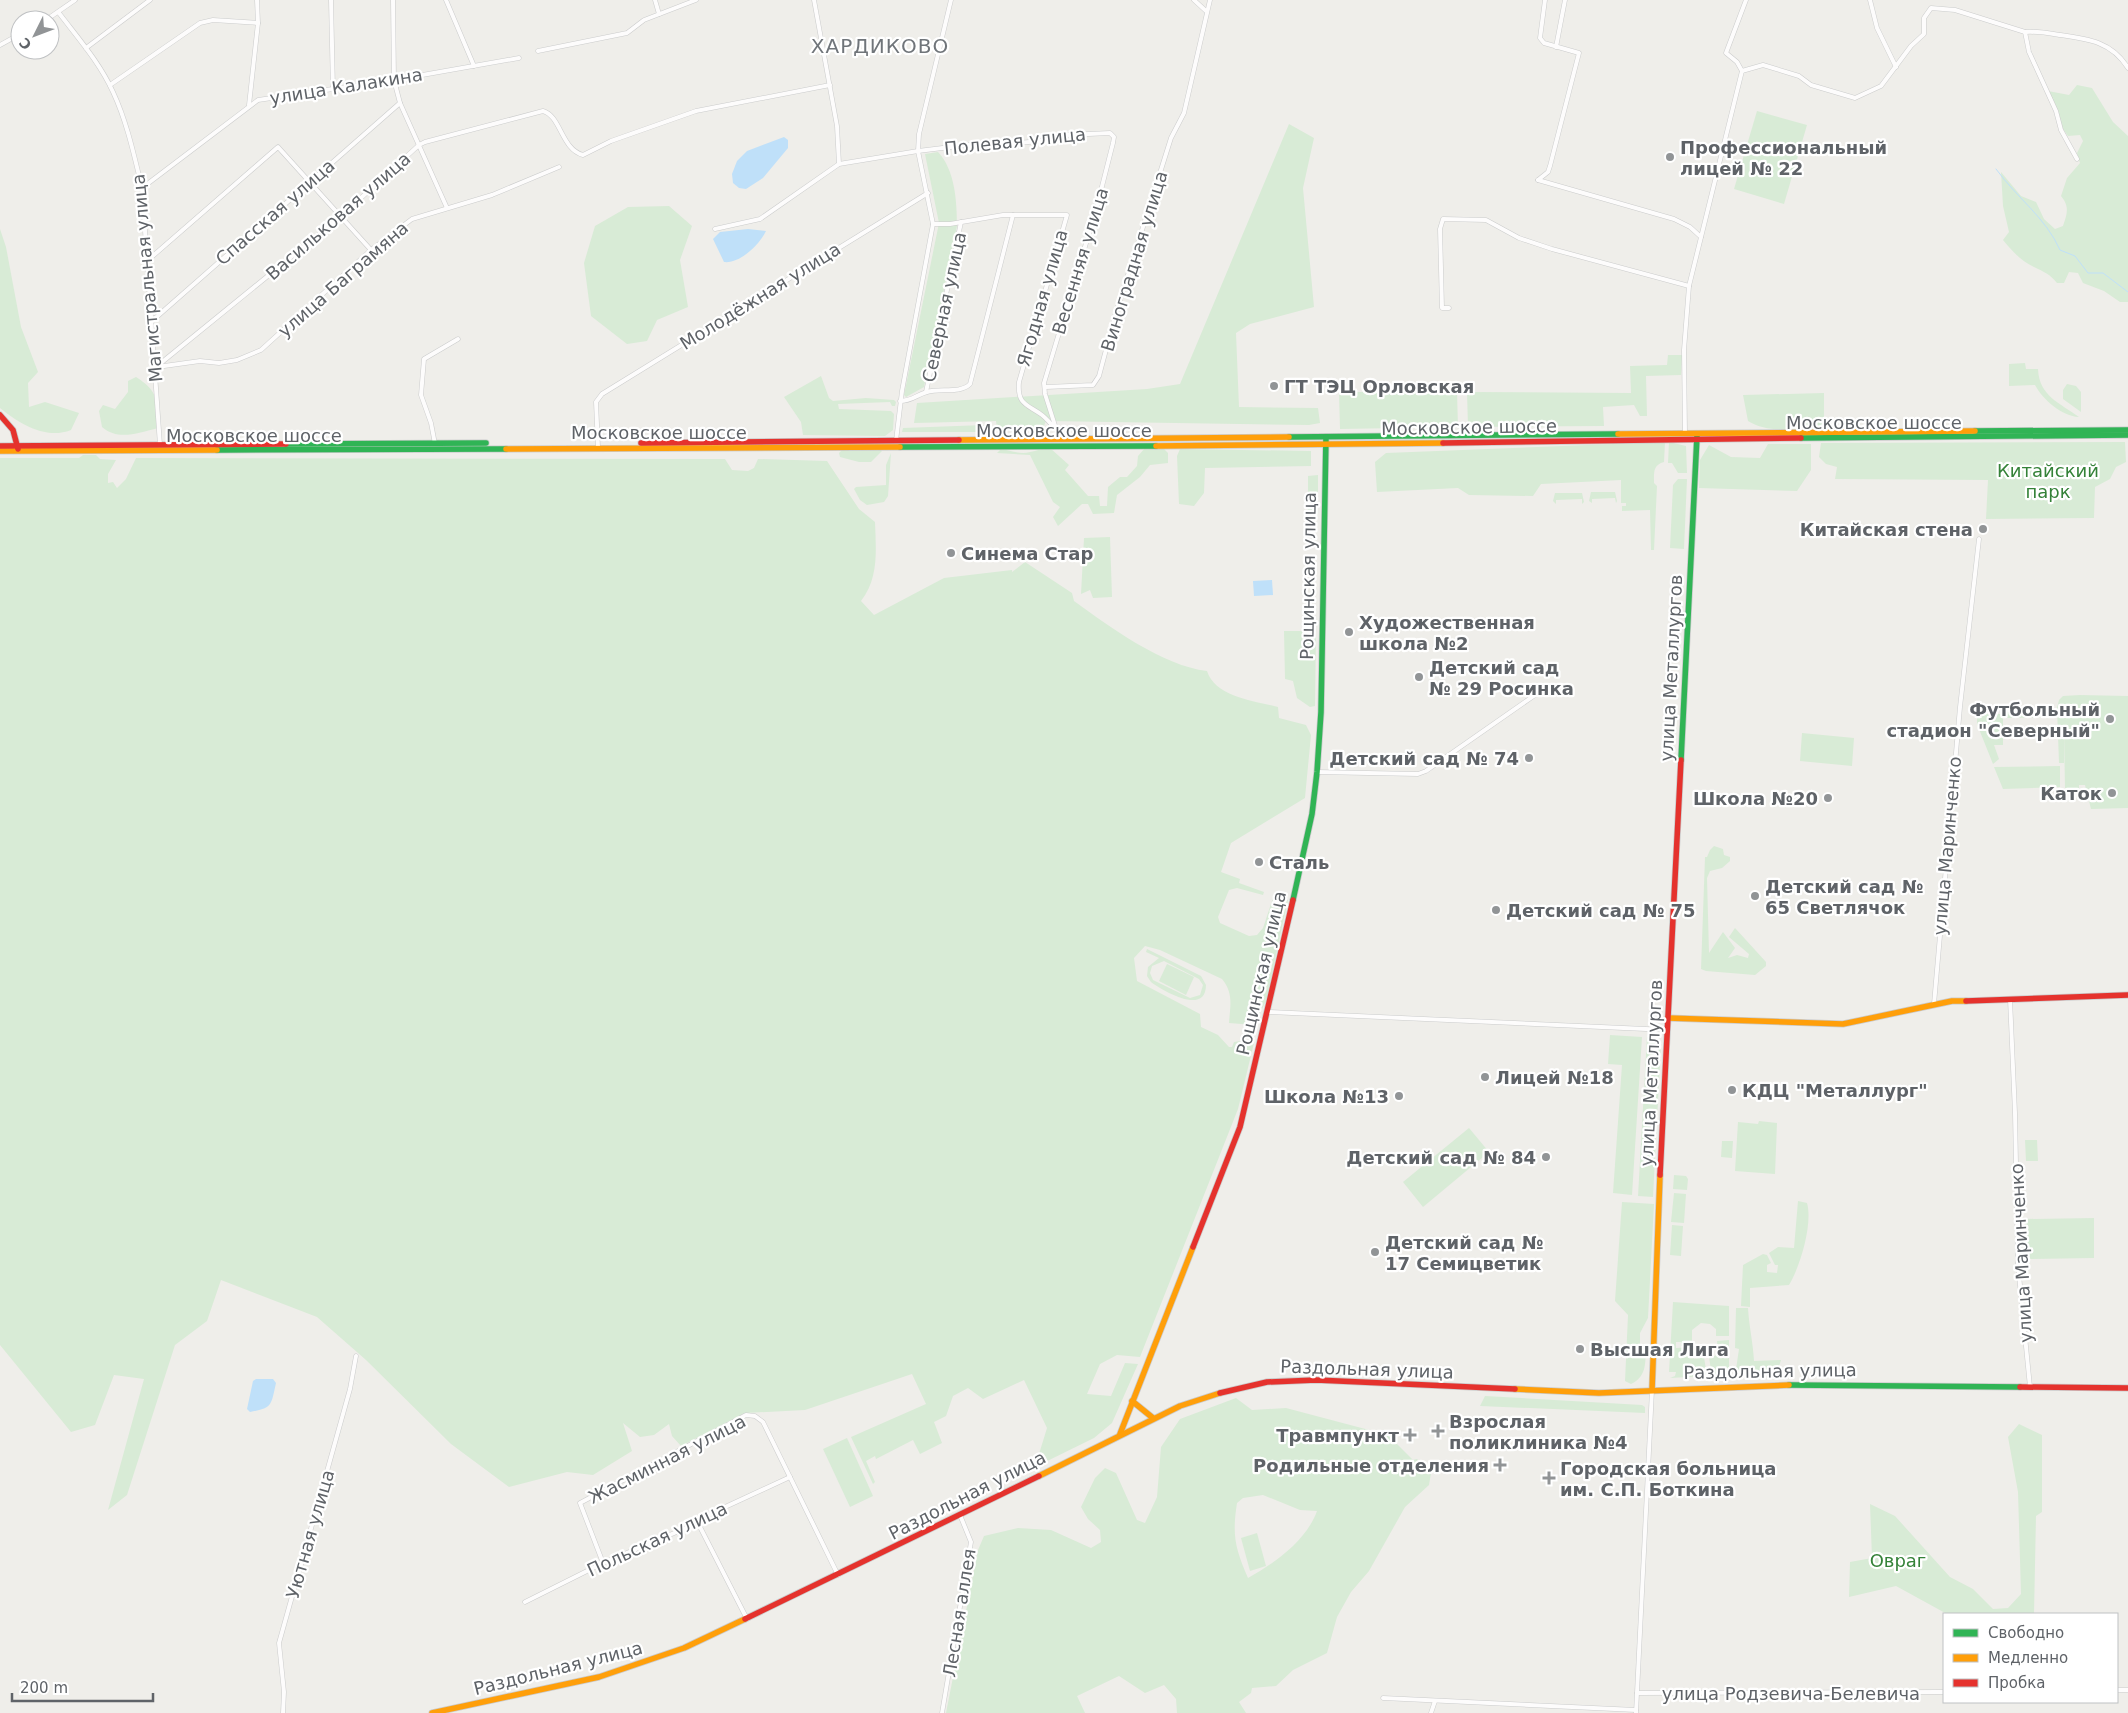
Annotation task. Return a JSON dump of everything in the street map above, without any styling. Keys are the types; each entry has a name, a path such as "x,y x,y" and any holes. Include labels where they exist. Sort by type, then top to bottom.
{"main road":[{"path":"0,415 14,430 18,448"},
{"name":"Московское шоссе","path":"1697,436 2128,430"},
{"name":"Московское шоссе","path":"896,443 1059,438 1326,436 2128,435"},
{"name":"Рощинская улица","path":"1120,1434 1240,1128 1312,814 1318,772 1326,436"},
{"name":"Московское шоссе","path":"0,446 18,448 896,443 1326,445 1685,436"},
{"name":"улица Металлургов","path":"1652,1390 1668,1018 1697,436"},
{"name":"Московское шоссе","path":"0,451 18,448 160,445 598,445"},
{"path":"1668,1018 1843,1024 1856,1023 1934,1004 2128,995"},
{"name":"Раздольная улица","path":"432,1713 614,1673 684,1648 838,1575 1153,1418 1191,1402 1239,1387 1267,1382 1316,1380 1627,1394 1652,1390 1800,1384 2128,1388"},
{"path":"1132,1401 1153,1418"}],"street":[{"path":"60,11 75,0"},
{"path":"86,48 150,0"},
{"path":"249,105 258,23 257,0"},
{"path":"331,0 332,90"},
{"path":"393,0 394,80 400,103 447,208"},
{"path":"446,0 474,66"},
{"path":"655,0 659,14"},
{"path":"538,51 627,33 659,14 696,0"},
{"path":"715,229 760,219 839,164 837,126 814,0"},
{"path":"896,443 900,401 933,224 928,192 918,151 919,134 952,0"},
{"path":"1194,0 1206,11 1210,0"},
{"path":"1545,0 1540,38 1544,43 1579,53 1550,166 1548,172 1538,180 1674,219 1690,227 1701,237"},
{"path":"1556,47 1565,0"},
{"path":"1742,71 1726,53 1746,0"},
{"path":"1870,0 1877,28 1896,67"},
{"path":"1742,71 1763,65 1799,76 1811,86 1855,98 1881,86 1911,46 1924,34 1924,18 1931,8 1955,10 2025,32 2035,31 2093,39 2106,45 2122,58 2128,68"},
{"name":"Виноградная улица","path":"1046,387 1095,383 1171,138 1184,113 1206,11"},
{"name":"Магистральная улица","path":"60,16 86,48 110,85 121,111 142,188 160,445"},
{"path":"110,85 200,23 213,20 258,23"},
{"path":"2025,32 2029,52 2056,111 2061,130 2078,159"},
{"name":"улица Калакина","path":"142,188 258,100 332,90 519,58"},
{"path":"1685,436 1684,350 1689,286 1742,71"},
{"name":"Васильковая улица","path":"156,367 341,216 419,145 543,111 553,115 565,140 578,154 583,155 611,141 696,111 830,85"},
{"name":"Спасская улица","path":"152,321 400,103"},
{"name":"Полевая улица","path":"839,164 918,151 1040,141 1067,135 1112,134"},
{"name":"Весенняя улица","path":"1059,438 1045,394 1046,387 1044,383 1103,185 1113,143 1112,134"},
{"path":"147,261 278,147 371,250"},
{"name":"улица Баграмяна","path":"156,367 200,361 219,363 237,360 261,350 371,250 412,219 492,195 559,167"},
{"name":"Молодёжная улица","path":"598,445 596,402 602,394 928,192"},
{"path":"900,401 911,400 927,392 962,389 970,384 1013,215 950,224 933,224"},
{"name":"Ягодная улица","path":"1013,215 1067,215 1018,382 1022,401 1031,410 1043,415 1057,431"},
{"path":"1449,308 1442,308 1440,229 1443,219 1486,220 1519,238 1552,249 1689,286"},
{"name":"Северная улица","path":"927,392 961,222"},
{"path":"435,444 431,423 421,395 424,359 458,339"},
{"name":"улица Маринченко","path":"1934,1004 1959,716 1979,539"},
{"path":"1318,772 1418,774 1426,771 1535,695"},
{"name":"улица Маринченко","path":"2010,999 2015,1113 2018,1265 2030,1387"},
{"path":"1268,1012 1668,1030"},
{"name":"Уютная улица","path":"283,1713 284,1692 280,1643 350,1389 356,1356"},
{"name":"улица Металлургов","path":"1636,1712 1652,1390"},
{"name":"Жасминная улица","path":"603,1562 580,1503 746,1415 755,1416 763,1422 790,1477"},
{"path":"790,1477 838,1575"},
{"name":"Польская улица","path":"525,1602 603,1562 698,1523 710,1514 790,1477"},
{"name":"Лесная аллея","path":"942,1713 971,1542 960,1515"},
{"path":"698,1523 746,1619"},
{"name":"улица Родзевича-Белевича","path":"1637,1693 1943,1692"},
{"path":"1383,1698 1636,1712"},
{"path":"1431,1713 1435,1701"}],"green space":[{"path":"2077,85 2092,88 2113,122 2128,136 2128,302 2120,302 2104,291 2083,283 2078,273 2069,272 2064,283 2057,283 2047,273 2021,259 2003,240 2009,232 2003,206 2001,172 2021,196 2036,202 2044,219 2055,229 2063,226 2067,211 2066,204 2061,196 2067,178 2080,163 2077,153 2083,141 2080,135 2068,136 2063,129 2048,91 2069,95"},
{"path":"1757,111 1807,125 1784,204 1734,189"},
{"path":"1289,124 1314,138 1303,188 1314,307 1250,324 1236,333 1239,407 1318,408 1320,423 1309,425 1046,421 1043,428 997,430 996,421 914,423 917,403 1147,389 1180,384"},
{"path":"938,152 944,159 954,186 957,226 924,387 906,397 904,395 939,223 925,154"},
{"path":"669,206 692,226 680,260 688,307 657,320 647,341 627,344 591,316 584,263 595,226 628,207"},
{"path":"0,229 6,247 21,327 38,372 28,383 29,407 45,402 79,413 71,430 62,433 43,432 34,429 16,420 0,408"},
{"path":"1668,355 1682,355 1681,375 1646,376 1647,416 1640,416 1634,405 1603,407 1604,426 1468,427 1467,392 1631,393 1630,366 1667,365"},
{"path":"2025,363 2026,369 2038,369 2042,386 2052,398 2079,417 2066,414 2054,406 2038,391 2035,385 2009,386 2009,364"},
{"path":"821,376 829,398 833,401 866,398 894,400 896,402 895,406 892,406 890,402 838,404 839,409 891,411 894,414 893,430 885,436 803,435 801,422 784,397"},
{"path":"136,377 144,382 153,393 158,428 128,435 115,434 108,431 102,427 99,411 103,405 115,409 128,392 128,381"},
{"path":"2067,384 2076,386 2081,392 2081,412 2063,399 2063,390"},
{"path":"1339,392 1457,392 1458,427 1340,429"},
{"path":"1824,393 1824,422 1821,428 1793,430 1765,428 1748,421 1743,395"},
{"path":"987,426 989,436 979,436 978,432 902,432 903,428"},
{"path":"1665,442 1664,462 1656,467 1654,472 1654,483 1657,486 1654,550 1651,550 1650,510 1622,511 1622,506 1626,506 1626,503 1621,503 1621,480 1541,484 1533,496 1469,495 1458,488 1377,492 1375,462 1386,453"},
{"path":"1669,442 1686,446 1687,473 1678,473 1672,463 1668,463"},
{"name":"Китайский парк","path":"2125,442 2126,462 2116,467 2110,479 2095,487 2094,518 1986,519 1988,480 1835,479 1837,467 1826,464 1819,457 1821,443"},
{"path":"1768,444 1811,444 1811,470 1797,491 1699,488 1700,460 1709,445 1731,457 1760,458"},
{"path":"1050,448 1069,465 1065,470 1088,496 1099,496 1100,506 1107,506 1108,487 1120,477 1127,477 1137,466 1138,456 1145,448 1164,449 1168,453 1168,463 1150,465 1140,477 1117,495 1114,513 1093,514 1088,504 1082,504 1058,526 1053,517 1060,507 1053,502 1030,455 997,453 1001,449 1026,453"},
{"path":"843,449 880,449 882,451 871,462 859,462 840,457 839,453"},
{"path":"1180,449 1311,451 1311,466 1205,468 1204,493 1194,506 1179,504 1177,456"},
{"path":"891,453 888,496 884,502 867,505 860,500 854,489 856,487 886,485 886,465"},
{"path":"83,455 96,455 100,459 116,460 108,474 108,483 113,482 117,488 126,479 136,458 725,459 732,470 748,471 754,468 758,459 827,461 859,509 875,522 876,553 874,573 867,592 861,601 874,615 944,578 1012,570 1012,572 1025,562 1072,593 1074,601 1155,654 1190,668 1207,671 1211,680 1227,692 1248,700 1278,707 1279,718 1306,725 1311,735 1305,798 1231,843 1221,872 1240,879 1239,883 1264,892 1263,895 1237,888 1229,890 1218,917 1220,923 1249,936 1257,935 1263,928 1274,895 1288,900 1266,1001 1254,1025 1229,1023 1230,995 1222,979 1160,950 1145,946 1134,958 1137,981 1200,1014 1201,1027 1218,1035 1229,1047 1232,1047 1234,1042 1255,1039 1238,1109 1140,1357 1117,1355 1100,1364 1087,1394 1111,1396 1125,1363 1138,1364 1112,1423 1094,1438 1035,1467 1047,1428 1024,1380 983,1399 968,1388 953,1396 946,1416 934,1422 942,1443 920,1454 913,1440 876,1459 875,1456 866,1461 875,1482 873,1484 851,1437 926,1404 912,1374 805,1410 745,1413 681,1446 672,1436 669,1424 654,1435 640,1437 623,1423 632,1451 593,1475 567,1472 509,1487 451,1444 366,1360 317,1317 221,1280 207,1321 175,1345 127,1495 108,1510 144,1379 114,1375 95,1425 71,1432 0,1345 0,458 79,458"},
{"path":"1318,475 1318,515 1308,515 1308,476"},
{"path":"1678,479 1687,479 1684,549 1670,548 1673,485"},
{"path":"1591,492 1615,492 1617,501 1616,503 1615,498 1592,499 1592,503 1589,501"},
{"path":"1555,493 1582,493 1584,502 1582,504 1582,499 1556,500 1556,504 1553,501"},
{"path":"1110,537 1112,597 1093,598 1090,590 1081,594 1084,538"},
{"path":"1284,631 1316,631 1315,706 1310,707 1297,698 1293,681 1285,679"},
{"path":"2063,696 2128,696 2128,808 2091,809 2085,785 2079,785 2079,789 2065,788 2064,732 2064,763 2059,763 2057,708 2059,700"},
{"path":"2055,711 2055,717 2007,718 2007,712"},
{"path":"1977,714 2003,714 2003,745 1994,745 1999,759 1993,764 1977,724"},
{"path":"1802,733 1854,738 1852,766 1800,761"},
{"path":"2060,766 2060,787 2003,789 1994,767"},
{"path":"1714,846 1723,849 1724,855 1730,857 1730,861 1722,868 1710,871 1707,878 1709,953 1723,932 1735,948 1728,958 1737,955 1748,958 1749,954 1729,937 1735,928 1766,962 1766,966 1755,975 1701,969 1705,857 1707,857"},
{"path":"1147,949 1201,976 1206,985 1204,994 1199,999 1183,998 1165,991 1151,982 1147,976 1148,967 1159,958 1146,952","holes":["1164,961 1199,979 1203,985 1200,995 1190,998 1153,980 1150,973 1152,966"]},
{"path":"1167,964 1194,977 1186,995 1159,981"},
{"path":"1610,1035 1642,1037 1632,1195 1613,1193 1622,1065 1608,1064"},
{"path":"1647,1037 1661,1043 1653,1197 1638,1196"},
{"path":"1759,1121 1777,1123 1775,1174 1735,1171 1738,1122 1758,1124"},
{"path":"1469,1128 1489,1152 1423,1207 1403,1182"},
{"path":"2025,1140 2037,1140 2038,1161 2026,1161"},
{"path":"1722,1141 1733,1141 1732,1158 1721,1157"},
{"path":"1674,1175 1686,1176 1688,1179 1687,1190 1673,1189"},
{"path":"1674,1193 1686,1194 1684,1223 1671,1222"},
{"path":"1798,1201 1807,1203 1807,1233 1801,1257 1789,1285 1750,1288 1750,1307 1741,1306 1743,1265 1763,1254 1767,1255 1771,1263 1767,1265 1767,1272 1777,1273 1778,1265 1775,1265 1769,1253 1778,1247 1794,1248"},
{"path":"1622,1202 1654,1204 1648,1318 1640,1333 1640,1344 1646,1344 1645,1362 1640,1377 1631,1384 1625,1381 1628,1315 1615,1301"},
{"path":"2094,1218 2094,1258 2026,1259 2025,1219"},
{"path":"1672,1225 1683,1226 1681,1256 1670,1255"},
{"path":"1673,1302 1729,1306 1729,1336 1716,1336 1716,1329 1710,1324 1701,1323 1692,1330 1692,1345 1681,1346 1681,1342 1676,1342 1676,1348 1693,1347 1694,1359 1704,1357 1707,1376 1670,1378 1675,1376 1676,1372 1669,1372"},
{"path":"1736,1308 1748,1308 1754,1361 1781,1360 1777,1373 1735,1376 1739,1349 1735,1348"},
{"path":"1729,1340 1729,1374 1726,1377 1712,1376 1709,1357 1718,1355 1717,1341"},
{"path":"1485,1396 1642,1405 1645,1407 1645,1413 1480,1406"},
{"path":"1236,1398 1252,1410 1286,1408 1388,1435 1413,1460 1417,1459 1431,1473 1429,1485 1405,1507 1369,1571 1351,1592 1337,1617 1327,1653 1293,1670 1276,1686 1252,1688 1251,1693 1239,1702 1246,1713 1177,1713 1176,1699 1164,1685 1145,1693 1119,1676 1077,1696 1085,1713 946,1713 978,1550 984,1536 1018,1528 1051,1530 1091,1548 1101,1542 1100,1530 1088,1519 1081,1507 1095,1478 1105,1468 1116,1473 1137,1520 1145,1523 1157,1497 1161,1447 1180,1419","holes":["1263,1495 1300,1510 1317,1511 1305,1532 1279,1558 1248,1578 1237,1550 1235,1533 1237,1503 1243,1498"]},
{"name":"Овраг","path":"2019,1424 2042,1435 2042,1512 2036,1516 2034,1613 1945,1613 1896,1586 1849,1597 1850,1562 1872,1558 1870,1504 1895,1516 1950,1577 1973,1589 1993,1609 2008,1608 2021,1594 2018,1492 2008,1437"},
{"path":"847,1438 873,1496 850,1507 823,1449"},
{"path":"1257,1533 1266,1566 1250,1571 1241,1538"}],"water":[{"path":"784,137 788,140 788,148 763,178 746,189 739,188 733,183 732,174 737,161 747,151"},
{"path":"748,229 766,231 749,252 736,260 724,262 713,239 720,232"},
{"path":"1272,580 1273,595 1254,596 1253,581"},
{"path":"256,1379 273,1379 276,1383 270,1404 263,1409 250,1412 247,1409 253,1381"}],"waterway":[{"path":"1996,169 2047,228 2060,250 2075,256 2088,273 2103,273 2128,292"}],"traffic: fast":[{"path":"1975,431 2128,430"},
{"path":"1289,437 1618,434"},
{"path":"1801,438 2128,435"},
{"path":"1681,760 1697,436"},
{"path":"1293,900 1312,814 1317,772 1321,712 1326,437"},
{"path":"286,444 486,443"},
{"path":"900,447 1156,446"},
{"path":"217,450 506,449"},
{"path":"1789,1385 2020,1387"}],"traffic: slow":[{"path":"1618,434 1975,431"},
{"path":"959,440 1289,437"},
{"path":"1156,446 1443,443"},
{"path":"506,449 900,447"},
{"path":"0,451 217,450"},
{"path":"1668,1018 1843,1024 1952,1001 1966,1001"},
{"path":"1652,1390 1660,1175"},
{"path":"1120,1434 1193,1247"},
{"path":"1515,1389 1599,1393 1789,1385"},
{"path":"1039,1476 1180,1406 1220,1393"},
{"path":"1132,1401 1153,1418"},
{"path":"432,1713 599,1677 684,1648 745,1619"}],"traffic: jam":[{"path":"0,415 13,430 18,449"},
{"path":"1443,443 1801,438"},
{"path":"641,443 959,440"},
{"path":"0,446 286,444"},
{"path":"1660,1175 1681,760"},
{"path":"1193,1247 1240,1127 1293,900"},
{"path":"1966,1001 2128,995"},
{"path":"1220,1393 1267,1382 1316,1380 1515,1389"},
{"path":"2020,1387 2128,1388"},
{"path":"745,1619 1039,1476"}],"place":[{"name":"Профессиональный лицей № 22","path":"1670,157"},
{"name":"ГТ ТЭЦ Орловская","path":"1274,386"},
{"name":"Китайская стена","path":"1983,529"},
{"name":"Синема Стар","path":"951,553"},
{"name":"Художественная школа №2","path":"1349,632"},
{"name":"Детский сад № 29 Росинка","path":"1419,677"},
{"name":"Футбольный стадион \"Северный\"","path":"2110,719"},
{"name":"Детский сад № 74","path":"1529,758"},
{"name":"Каток","path":"2112,793"},
{"name":"Школа №20","path":"1828,798"},
{"name":"Сталь","path":"1259,862"},
{"name":"Детский сад № 65 Светлячок","path":"1755,896"},
{"name":"Детский сад № 75","path":"1496,910"},
{"name":"Лицей №18","path":"1485,1077"},
{"name":"КДЦ \"Металлург\"","path":"1732,1090"},
{"name":"Школа №13","path":"1399,1096"},
{"name":"Детский сад № 84","path":"1546,1157"},
{"name":"Детский сад № 17 Семицветик","path":"1375,1252"},
{"name":"Высшая Лига","path":"1580,1349"},
{"name":"Взрослая поликлиника №4","path":"1438,1431"},
{"name":"Травмпункт","path":"1410,1435"},
{"name":"Родильные отделения","path":"1500,1465"},
{"name":"Городская больница им. С.П. Боткина","path":"1549,1478"}],"district":[{"name":"ХАРДИКОВО","path":"880,46"}]}
